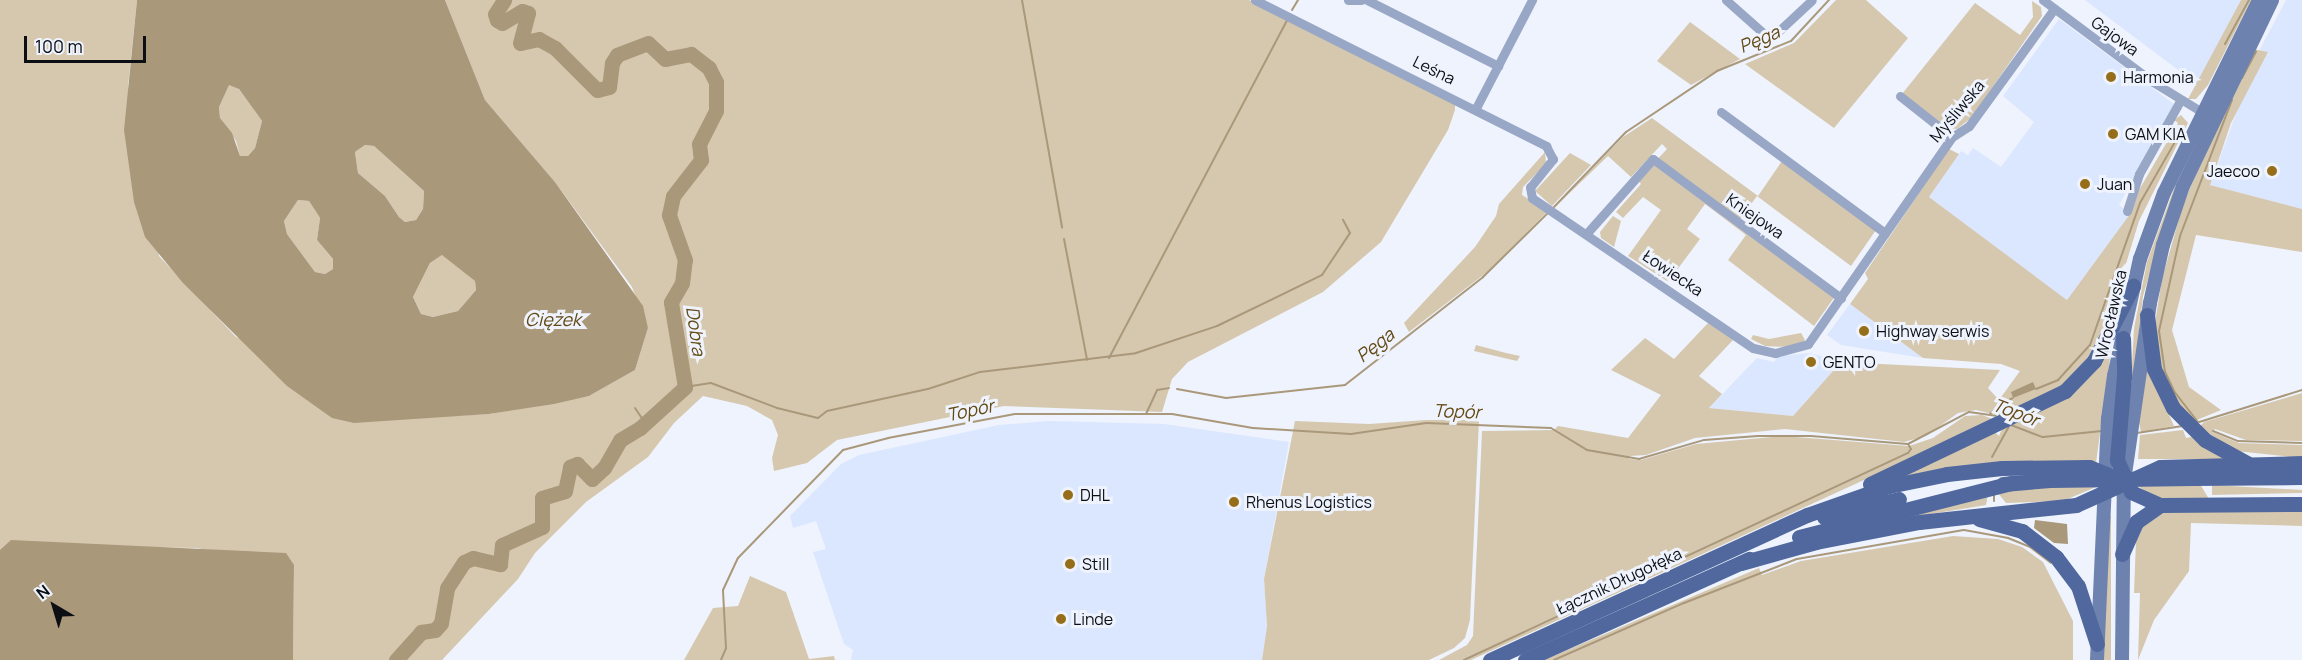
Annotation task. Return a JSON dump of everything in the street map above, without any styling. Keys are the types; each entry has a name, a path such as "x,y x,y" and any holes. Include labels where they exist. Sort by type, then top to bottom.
{"main road":[{"name":"Wrocławska","path":"2123,338 2133,286 2154,218 2202,112 2259,0"},
{"path":"2121,421 2163,245 2183,186 2272,0"},
{"path":"1763,536 2065,391 2094,361 2133,286"},
{"path":"2147,315 2154,369 2164,395 2187,425 2248,464"},
{"path":"2122,660 2124,481 2117,460 2121,421 2123,338"},
{"path":"2097,660 2104,472 2119,444"},
{"path":"1741,563 1816,542 1958,516 2076,505 2160,466 2302,464"},
{"path":"1826,506 1889,486 1964,471 2070,467 2104,472 2124,481 2136,496 2160,505 2302,504"},
{"path":"1763,536 1900,498 2011,483 2050,480 2302,477"},
{"path":"2218,478 2302,485"},
{"path":"1741,563 1836,525 2011,483"},
{"path":"2122,554 2136,522 2160,505"},
{"path":"1958,516 2007,525 2047,548 2078,586 2097,644"},
{"name":"Łącznik Długołęka","path":"1490,660 1763,536"},
{"name":"Łącznik Długołęka","path":"1525,660 1741,563"}],"street":[{"name":"Leśna","path":"1255,0 1476,108 1552,152 1551,164 1528,192"},
{"path":"1348,0 1360,0"},
{"path":"1367,0 1498,66"},
{"path":"1476,108 1532,0"},
{"path":"1726,0 1770,39 1812,0"},
{"name":"Gajowa","path":"2043,0 2180,101 2202,112"},
{"name":"Myśliwska","path":"1808,344 1952,137 1969,126 2054,9"},
{"path":"1900,96 1952,137"},
{"path":"2127,212 2139,174 2180,101"},
{"path":"1721,112 1885,234"},
{"name":"Kniejowa","path":"1587,233 1653,159 1841,298"},
{"name":"Łowiecka","path":"1528,192 1753,348 1775,353 1808,344"}],"shaded area":[{"path":"0,0 137,0 128,86 159,256 236,337 430,417 489,414 589,396 635,370 648,328 632,287 555,182 485,100 445,0 1249,0 1455,101 1455,110 1448,130 1381,242 1323,292 1188,362 1172,379 1162,412 1004,406 837,440 807,463 774,471 772,458 778,435 772,420 747,406 703,396 674,423 648,457 586,502 535,553 518,579 442,660 293,660 294,565 197,548 101,546 0,550"},
{"path":"1836,0 1866,0 1908,38 1834,128 1745,64 1794,43"},
{"path":"2085,0 2241,0 2197,84"},
{"path":"2241,0 2251,0 2208,85 2196,99 2188,99"},
{"path":"2286,0 2302,0 2302,209 2210,185 2258,53"},
{"path":"2032,1 2041,7 2042,16 1971,118 1957,129 1946,128 1902,94 1975,3 2020,35 2033,17"},
{"path":"2059,19 2174,104 2119,205 2130,214 2067,300 1929,197 1961,151 1968,155 1973,148 2001,167 2034,122 2003,96"},
{"path":"1690,22 1740,59 1691,85 1657,61"},
{"path":"2253,49 2268,52 2231,123 2210,185 2302,209 2302,252 2196,235 2172,330 2189,387 2221,410 2192,422 2176,406 2158,368 2154,329 2162,279 2182,208 2222,108"},
{"path":"229,84 239,89 262,121 255,148 248,156 240,156 236,141 220,118 219,107"},
{"path":"2181,115 2188,123 2139,221 2111,313 2097,348 2061,386 2001,416 1976,410 1958,413 1926,436 1904,442 1785,429 1695,438 1646,455 1630,456 1629,459 1641,460 1696,444 1783,436 1909,446 1933,438 1965,416 1982,415 1995,420 1471,660 1439,660 1467,645 1473,636 1482,431 1554,430 1558,426 1628,438 1661,395 1611,370 1645,338 1674,359 1709,322 1733,340 1699,376 1722,394 1709,408 1793,416 1841,362 2000,370 1988,388 1999,400 2020,371 2001,364 1923,358 1850,304 1868,279 1865,273 1949,149 1959,154 1929,197 2067,300 2130,214 2139,190 2178,123 2174,120"},
{"path":"1652,118 1758,196 1782,161 1876,230 1851,266 1757,196 1740,219 1838,292 1814,326 1728,260 1746,235 1705,204 1687,229 1700,239 1667,281 1628,256 1661,210 1643,197 1623,218 1616,212 1641,184 1638,180 1667,149 1662,144 1631,177 1608,156 1555,207 1623,137"},
{"path":"365,145 374,146 424,191 423,209 416,220 405,222 385,196 358,173 355,152"},
{"path":"1545,152 1546,164 1523,187 1522,195 1548,211 1491,269 1409,332 1404,323 1475,247 1496,216 1499,204"},
{"path":"1570,153 1591,165 1552,206 1535,191"},
{"path":"2179,175 2143,296 2129,419 2134,328 2147,262"},
{"path":"298,200 309,201 320,218 317,240 333,259 333,269 325,274 315,272 287,234 284,221"},
{"path":"1613,216 1621,221 1614,247 1601,238 1600,232"},
{"path":"442,255 449,257 475,281 476,290 458,311 433,317 421,314 413,297 430,263"},
{"path":"1850,304 1923,358 1841,345 1827,335"},
{"path":"1801,333 1805,340 1802,343 1787,347 1765,346 1751,339 1753,335 1769,339"},
{"path":"2112,343 2096,463 1886,481 1994,431 1999,436 2002,429 2018,421 2028,422 2026,417 2081,385"},
{"path":"1476,345 1520,356 1517,361 1474,351"},
{"path":"1810,353 1841,362 1793,416 1709,408 1757,358 1774,362 1779,356"},
{"path":"2144,356 2174,426 2141,432 2139,422"},
{"path":"2302,393 2302,441 2246,440 2215,429 2212,432 2239,443 2302,445 2302,458 2236,451 2199,427 2204,422"},
{"path":"1426,420 1479,420 1470,620 1465,638 1454,648 1429,660 1262,660 1267,626 1264,579 1295,421 1369,424"},
{"path":"1049,421 1164,424 1289,442 1264,579 1267,626 1262,660 851,660 853,650 844,644 813,552 826,549 816,521 793,528 790,516 841,464 859,455 999,425"},
{"path":"2183,430 2186,438 2191,437 2227,459 2138,459 2140,435"},
{"path":"2200,484 2209,499 2157,499 2138,486"},
{"path":"2212,485 2302,490 2302,493 2212,495"},
{"path":"2052,487 2096,487 2063,501 2006,503 1997,492"},
{"path":"1988,494 1986,505 1826,531"},
{"path":"2302,508 2302,526 2191,523 2189,571 2154,620 2138,660 2140,593 2134,593 2136,541 2138,529 2153,511"},
{"path":"2111,514 2111,660 2102,660 2106,531"},
{"path":"1953,536 1998,539 2022,547 2043,562 2073,621 2073,660 1544,660 1759,568 1762,575 1801,561"},
{"path":"750,576 786,592 809,659 834,656 835,660 684,660 713,608 738,606"}],"water":[{"name":"Ciężek","path":"137,0 445,0 485,100 555,182 643,306 648,328 635,370 589,396 554,404 489,414 354,423 332,418 287,386 183,283 145,237 134,202 124,130","holes":["229,85 239,89 262,121 255,148 248,156 240,156 232,133 220,118 219,107","365,145 374,146 424,191 423,209 416,220 405,222 385,196 358,173 355,152","298,200 309,201 320,218 317,240 333,259 333,269 325,274 315,272 287,234 284,221","442,255 475,281 476,290 458,311 433,317 421,314 413,297 430,263"]},
{"path":"2033,382 2036,389 2013,398 2011,392"},
{"path":"2035,520 2067,524 2068,544 2054,543 2034,528"},
{"path":"11,540 286,553 294,565 293,660 0,660 0,550"}],"waterway":[{"name":"Dobra","path":"396,660 421,632 435,630 441,623 447,588 464,562 473,558 500,564 502,545 542,527 542,498 565,491 570,467 577,464 592,479 604,468 620,440 640,428 685,387 671,302 682,283 685,260 669,215 673,196 701,160 699,144 716,111 716,82 709,68 691,54 665,59 648,43 617,55 612,63 609,87 597,90 555,48 539,39 520,43 528,13 522,11 502,23 497,20 495,14 504,0"},
{"path":"1022,0 1062,228"},
{"path":"1292,10 1298,0"},
{"name":"Pęga","path":"1554,207 1626,132 1717,71 1791,41 1829,0"},
{"path":"2225,44 2249,0"},
{"path":"1109,358 1288,19"},
{"path":"2242,78 2256,52"},
{"path":"2198,422 2175,393 2165,372 2159,331 2180,236 2232,100"},
{"path":"2036,389 2058,380 2090,345 2140,203 2183,128"},
{"name":"Pęga","path":"1177,389 1226,398 1345,385 1483,277 1548,213"},
{"path":"685,387 711,383 777,408 818,418 827,411 928,389 980,372 1136,353 1217,326 1322,275 1350,233 1343,220"},
{"path":"1064,239 1087,360"},
{"name":"Pęga","path":"1146,414 1157,390 1169,388"},
{"name":"Topór","path":"2196,423 2302,390"},
{"path":"2009,400 2013,398"},
{"path":"1990,414 2003,402"},
{"path":"635,408 645,423"},
{"name":"Topór","path":"721,660 726,648 723,590 738,558 843,450 888,438 1015,414 1172,414 1253,428 1351,434 1426,423 1551,428 1587,450 1639,459 1704,440 1758,436 1811,436 1908,444 1969,412 1996,416"},
{"path":"1992,457 2010,424"},
{"name":"Topór","path":"2011,425 2043,437 2102,431"},
{"name":"Topór","path":"2137,433 2182,426"},
{"path":"2213,431 2238,441 2302,443"},
{"path":"1464,660 1908,453 1911,449 1908,444"},
{"path":"1994,495 1994,501"},
{"path":"1554,660 1684,603 1797,559 1964,530 2008,538 2030,547 2051,563"}],"place":[{"name":"Harmonia","path":"2111,77"},
{"name":"GAM KIA","path":"2113,134"},
{"name":"Jaecoo","path":"2272,171"},
{"name":"Juan","path":"2085,184"},
{"name":"Highway serwis","path":"1864,331"},
{"name":"GENTO","path":"1811,362"},
{"name":"DHL","path":"1068,495"},
{"name":"Rhenus Logistics","path":"1234,502"},
{"name":"Still","path":"1070,564"},
{"name":"Linde","path":"1061,619"}]}
